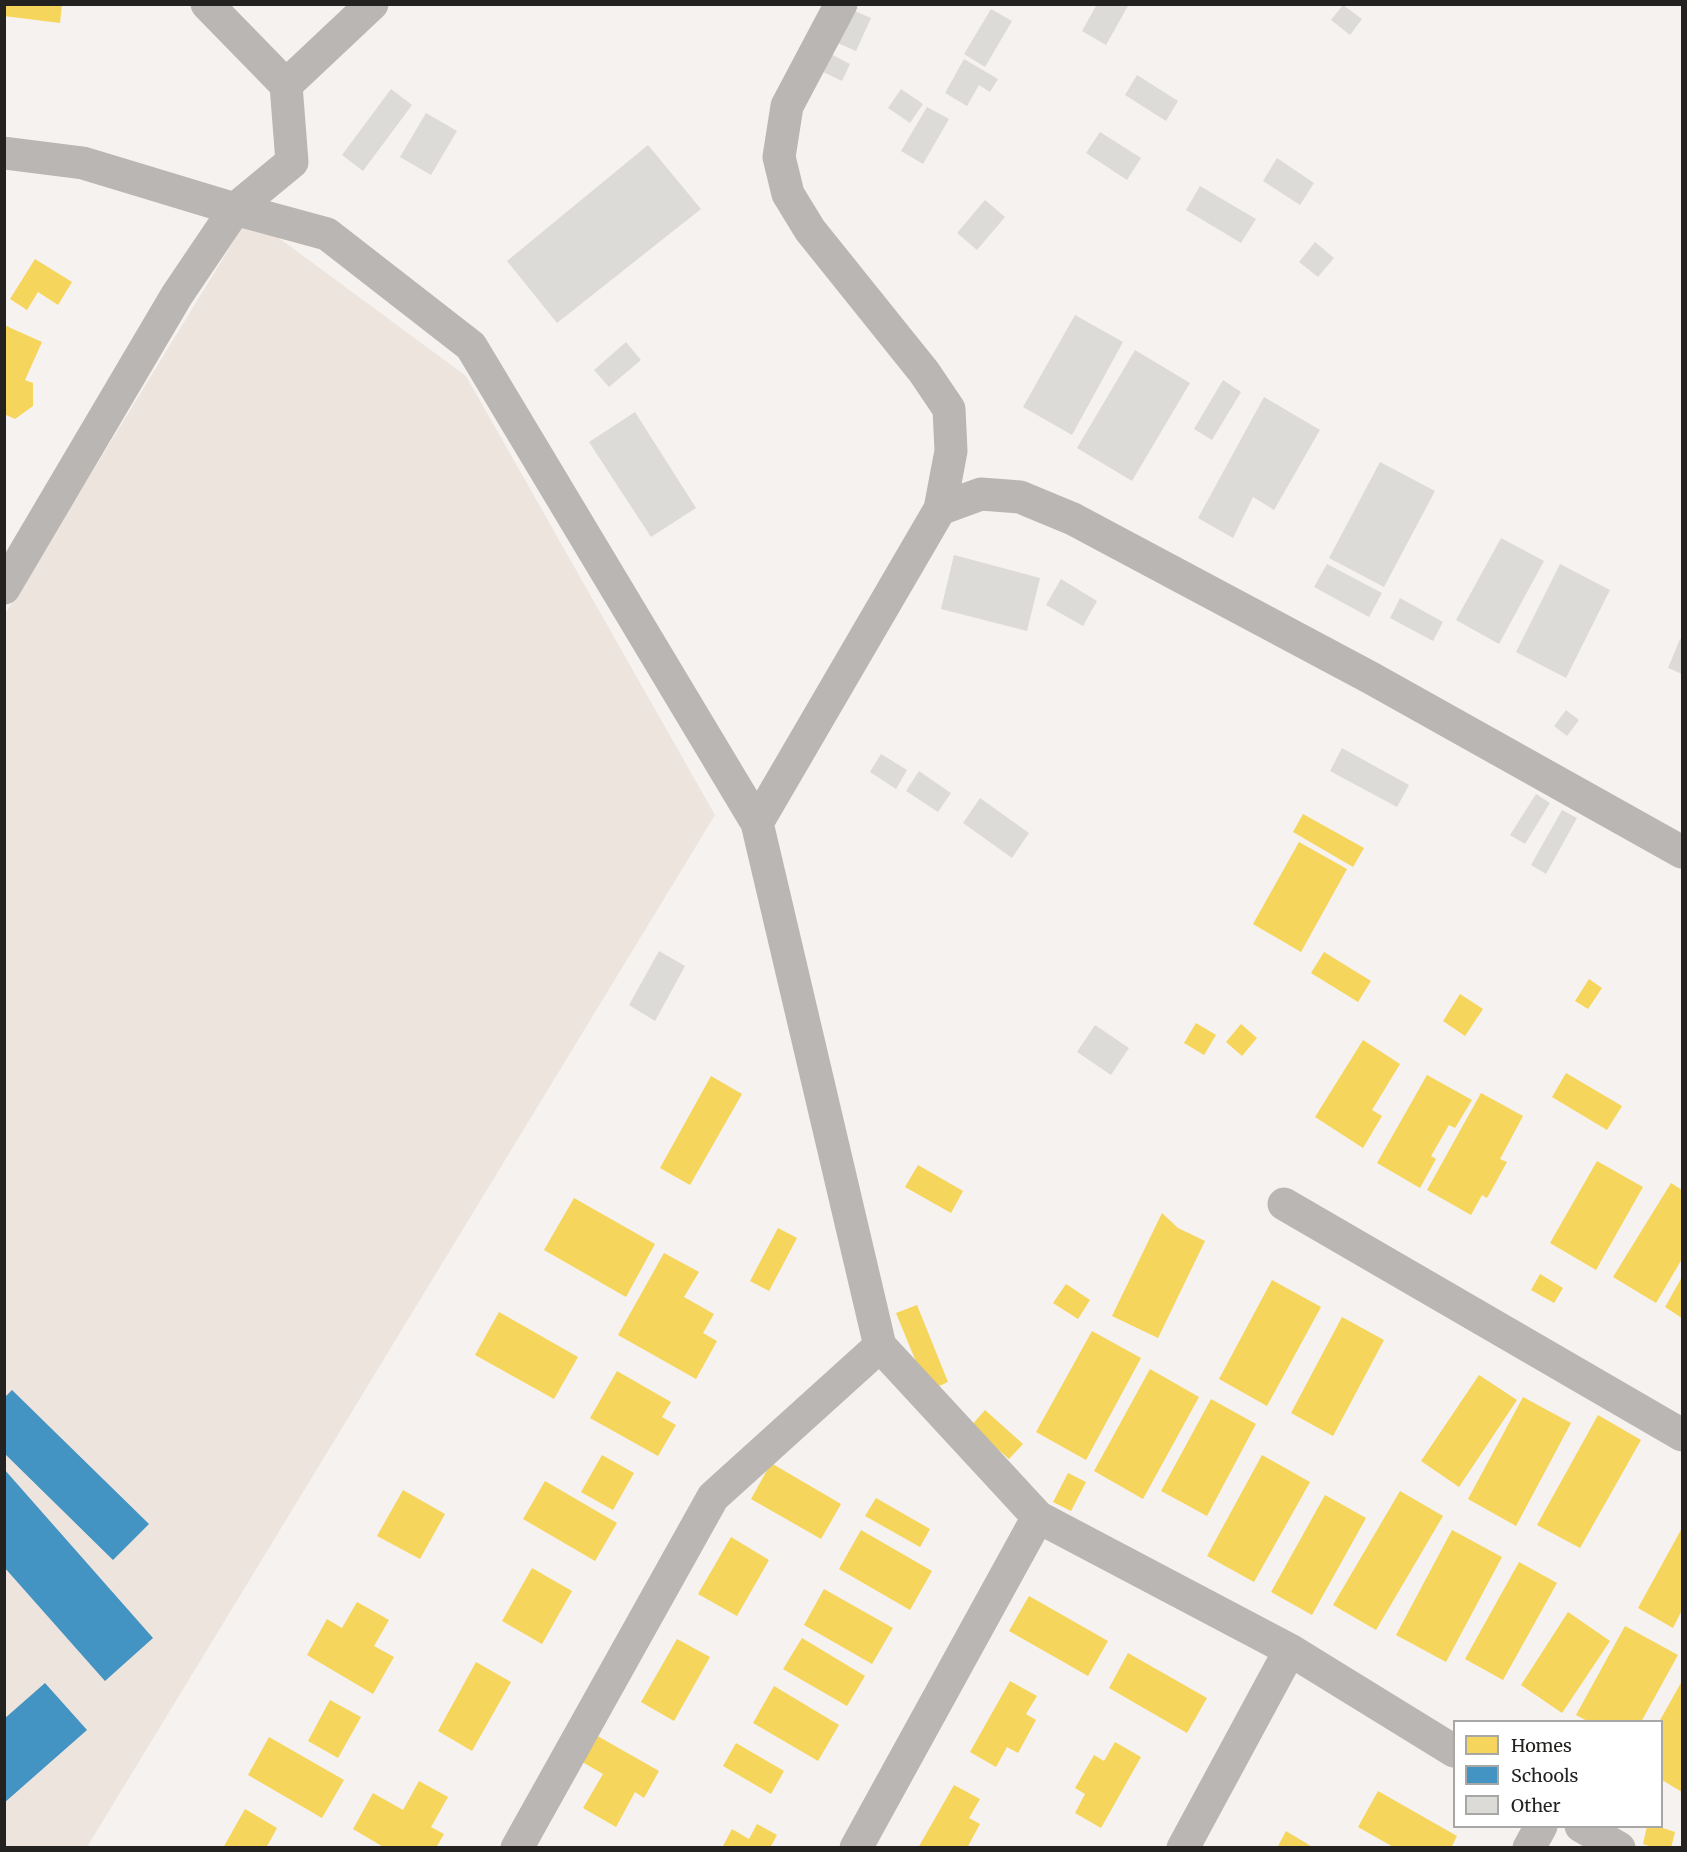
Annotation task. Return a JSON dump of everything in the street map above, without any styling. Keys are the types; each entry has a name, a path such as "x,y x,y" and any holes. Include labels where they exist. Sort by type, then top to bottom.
{"street":[{"path":"4,588 177,295 235,209 292,162 286,85 207,4"},
{"path":"286,85 372,4"},
{"path":"757,822 940,509 951,450 949,409 924,372 810,230 788,194 779,157 787,106 841,4"},
{"path":"4,153 83,163 327,234 471,346 757,822 880,1346 1038,1517 1290,1650 1453,1750"},
{"path":"940,509 981,494 1020,496 1073,519 1371,678 1683,852"},
{"path":"1284,1204 1683,1435"},
{"path":"517,1848 713,1497 880,1346"},
{"path":"856,1848 1038,1517"},
{"path":"1183,1848 1290,1650"},
{"path":"1529,1848 1540,1828"},
{"path":"1583,1828 1619,1848"}],"shaded area":[{"path":"249,216 466,376 715,815 87,1847 5,1847 4,616"}],"building: Homes":[{"path":"4,4 62,4 60,23 4,16"},
{"path":"35,259 72,282 58,305 38,292 27,310 10,299"},
{"path":"4,325 42,342 25,380 33,383 33,406 15,419 4,414"},
{"path":"1303,814 1364,848 1353,867 1293,832"},
{"path":"1299,842 1347,869 1301,952 1253,924"},
{"path":"1324,952 1371,981 1358,1002 1311,973"},
{"path":"1589,979 1602,988 1588,1009 1575,1001"},
{"path":"1460,994 1483,1009 1465,1036 1443,1021"},
{"path":"1196,1023 1216,1035 1204,1055 1184,1043"},
{"path":"1241,1024 1257,1038 1242,1056 1226,1042"},
{"path":"1363,1040 1400,1064 1372,1110 1382,1116 1363,1148 1315,1117"},
{"path":"1566,1073 1622,1106 1607,1130 1552,1097"},
{"path":"1427,1075 1472,1100 1455,1128 1449,1125 1431,1156 1436,1159 1420,1188 1377,1163"},
{"path":"711,1076 742,1094 690,1185 660,1168"},
{"path":"1481,1093 1523,1116 1500,1159 1507,1162 1487,1198 1482,1195 1471,1215 1427,1190"},
{"path":"1597,1161 1643,1187 1596,1270 1550,1243"},
{"path":"918,1165 963,1191 951,1213 905,1187"},
{"path":"1671,1183 1682,1190 1682,1259 1656,1303 1613,1277"},
{"path":"574,1198 655,1244 626,1297 544,1250"},
{"path":"1162,1213 1178,1228 1205,1241 1158,1338 1112,1316"},
{"path":"778,1228 797,1238 769,1291 750,1281"},
{"path":"664,1253 699,1272 684,1297 714,1314 703,1333 717,1341 696,1379 618,1335"},
{"path":"1540,1274 1563,1288 1554,1303 1531,1290"},
{"path":"1682,1277 1682,1318 1665,1307"},
{"path":"1272,1280 1321,1307 1267,1406 1219,1379"},
{"path":"1066,1284 1090,1300 1078,1319 1053,1303"},
{"path":"917,1305 948,1382 928,1391 896,1313"},
{"path":"499,1312 578,1357 554,1399 475,1355"},
{"path":"1342,1317 1384,1340 1333,1436 1291,1413"},
{"path":"1092,1331 1141,1358 1086,1460 1036,1432"},
{"path":"1150,1369 1199,1397 1143,1499 1094,1471"},
{"path":"617,1371 671,1402 662,1417 676,1425 658,1456 590,1418"},
{"path":"1479,1375 1517,1400 1459,1487 1421,1461"},
{"path":"1523,1397 1571,1423 1516,1526 1468,1499"},
{"path":"1211,1399 1256,1424 1207,1516 1161,1491"},
{"path":"985,1410 1023,1444 1009,1459 971,1426"},
{"path":"1598,1415 1641,1440 1580,1548 1537,1525"},
{"path":"602,1455 634,1473 613,1510 581,1492"},
{"path":"1262,1455 1310,1482 1254,1582 1207,1556"},
{"path":"771,1463 841,1504 821,1539 751,1499"},
{"path":"1068,1473 1086,1482 1071,1511 1053,1502"},
{"path":"545,1481 617,1523 595,1561 523,1519"},
{"path":"403,1490 445,1514 420,1559 377,1536"},
{"path":"1400,1491 1443,1516 1376,1630 1333,1605"},
{"path":"1325,1495 1366,1518 1312,1615 1271,1592"},
{"path":"876,1498 930,1529 920,1547 865,1516"},
{"path":"1682,1528 1682,1610 1673,1628 1638,1608"},
{"path":"861,1530 932,1571 910,1610 839,1569"},
{"path":"1452,1530 1502,1557 1446,1662 1396,1635"},
{"path":"731,1537 769,1560 737,1616 698,1594"},
{"path":"1519,1562 1557,1583 1503,1680 1465,1659"},
{"path":"532,1568 572,1591 542,1644 502,1621"},
{"path":"824,1589 893,1628 872,1664 804,1625"},
{"path":"1029,1596 1108,1641 1088,1676 1009,1631"},
{"path":"357,1602 389,1620 374,1646 394,1657 373,1694 307,1655 327,1619 342,1628"},
{"path":"1568,1612 1610,1641 1562,1713 1521,1685"},
{"path":"1625,1626 1678,1655 1642,1720 1585,1720 1576,1715"},
{"path":"802,1638 865,1676 847,1706 783,1669"},
{"path":"677,1639 710,1657 674,1721 641,1702"},
{"path":"1128,1653 1207,1698 1187,1733 1109,1688"},
{"path":"476,1662 511,1682 472,1751 438,1731"},
{"path":"1010,1681 1037,1696 1026,1714 1036,1720 1018,1753 1007,1747 996,1767 970,1752"},
{"path":"1682,1681 1682,1792 1663,1781 1663,1720 1660,1720"},
{"path":"774,1686 839,1725 818,1761 753,1723"},
{"path":"330,1700 361,1717 338,1758 308,1741"},
{"path":"594,1734 659,1771 644,1798 635,1792 616,1827 583,1808 603,1774 579,1760"},
{"path":"269,1737 344,1780 322,1818 248,1775"},
{"path":"1115,1742 1141,1757 1101,1828 1075,1813 1085,1794 1075,1788 1094,1755 1104,1761"},
{"path":"736,1743 784,1771 771,1794 723,1766"},
{"path":"419,1781 448,1797 431,1827 444,1834 436,1848 385,1848 353,1829 373,1793 403,1810"},
{"path":"954,1785 980,1799 969,1818 980,1824 967,1848 918,1848"},
{"path":"1378,1791 1457,1836 1451,1848 1395,1848 1358,1827"},
{"path":"245,1809 277,1828 266,1848 223,1848"},
{"path":"757,1824 777,1835 770,1848 723,1846 732,1829 749,1839"},
{"path":"1647,1828 1663,1828 1675,1832 1671,1848 1655,1848 1643,1844"},
{"path":"1286,1831 1314,1848 1277,1848"}],"building: Schools":[{"path":"12,1390 149,1524 113,1560 4,1453 4,1398"},
{"path":"4,1469 153,1638 105,1681 4,1567"},
{"path":"45,1683 87,1730 4,1803 4,1719"}],"building: Other":[{"path":"1097,4 1129,4 1106,45 1082,31"},
{"path":"1343,5 1362,19 1350,35 1331,20"},
{"path":"848,8 871,18 856,51 833,41"},
{"path":"991,9 1012,21 985,67 964,54"},
{"path":"829,53 850,64 842,81 821,71"},
{"path":"964,59 998,79 990,92 979,85 967,106 945,93"},
{"path":"1137,75 1178,101 1166,121 1125,95"},
{"path":"391,89 412,105 363,171 342,155"},
{"path":"901,89 923,104 910,123 888,108"},
{"path":"927,107 949,119 923,164 901,151"},
{"path":"426,113 457,131 431,175 400,157"},
{"path":"1100,132 1141,158 1127,180 1086,153"},
{"path":"648,145 701,209 557,323 507,261"},
{"path":"1277,158 1314,183 1300,205 1263,181"},
{"path":"1200,186 1256,219 1241,243 1186,210"},
{"path":"985,200 1005,217 977,250 957,233"},
{"path":"1315,242 1334,258 1318,277 1299,262"},
{"path":"1075,315 1123,342 1072,435 1023,407"},
{"path":"626,342 641,360 609,387 594,370"},
{"path":"1135,350 1190,383 1132,481 1077,448"},
{"path":"1223,380 1241,392 1212,440 1194,429"},
{"path":"1264,397 1320,430 1274,510 1253,497 1233,538 1198,518"},
{"path":"635,412 696,508 651,537 589,442"},
{"path":"1380,462 1435,491 1384,587 1329,558"},
{"path":"1501,538 1544,561 1499,644 1456,620"},
{"path":"954,555 1040,578 1027,631 941,609"},
{"path":"1327,564 1382,593 1369,617 1314,587"},
{"path":"1560,564 1610,590 1566,678 1516,652"},
{"path":"1061,579 1097,601 1083,626 1046,605"},
{"path":"1400,598 1443,622 1433,641 1390,618"},
{"path":"1680,639 1682,640 1682,674 1668,668"},
{"path":"1566,710 1579,720 1567,736 1554,726"},
{"path":"1342,748 1409,785 1397,807 1330,771"},
{"path":"881,754 907,770 896,789 870,772"},
{"path":"919,771 951,793 938,812 906,791"},
{"path":"1536,794 1550,803 1525,844 1510,835"},
{"path":"980,798 1029,833 1012,858 963,823"},
{"path":"1562,810 1577,818 1546,874 1531,865"},
{"path":"659,951 685,966 655,1021 629,1005"},
{"path":"1095,1025 1129,1048 1111,1075 1077,1052"}]}
